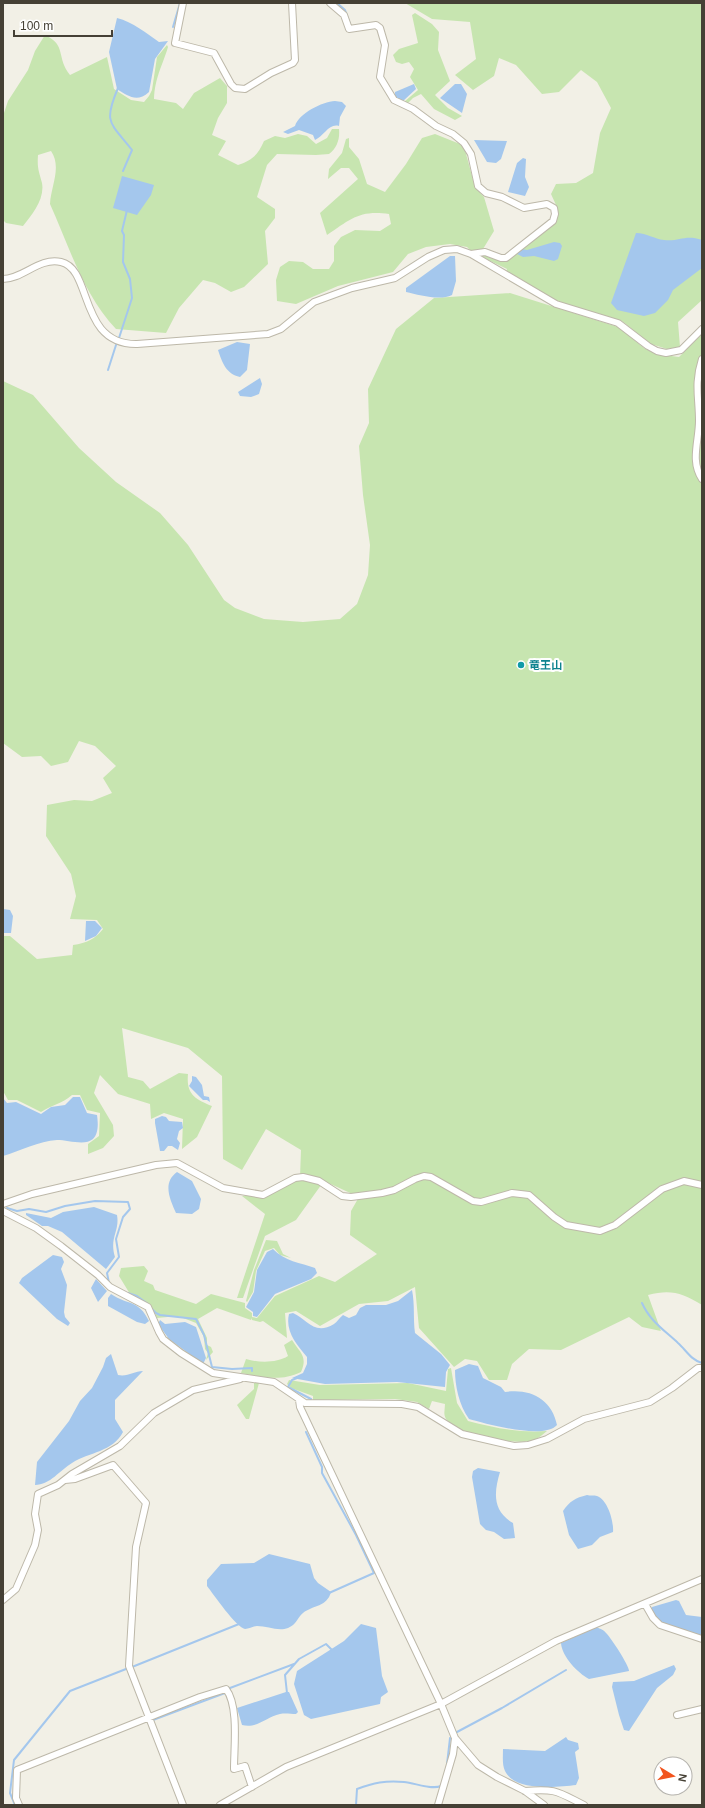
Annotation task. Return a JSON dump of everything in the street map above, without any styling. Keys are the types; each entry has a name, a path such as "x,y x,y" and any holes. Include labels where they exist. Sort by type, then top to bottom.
{"street":[{"path":"183,3 175,43 214,53 231,84 240,89 245,89 270,73 293,63 295,60 292,3"},
{"path":"330,3 344,15 349,29 376,24 380,28 385,45 380,77 388,92 397,102 413,109 436,126 453,134 464,143 471,154 476,181 481,190 524,208 547,204 554,208 556,214 552,221 506,258 501,258 485,252 471,254"},
{"path":"3,279 12,278 46,263 62,262 68,265 78,278 92,317 99,326 116,340 137,344 268,334 281,329 314,302 352,288 395,278 428,257 444,250 457,249 471,254 556,304 618,323 656,351 666,353 681,350 702,329"},
{"path":"702,359 696,380 699,420 695,457 698,473 702,479"},
{"path":"3,1204 32,1194 156,1165 177,1163 224,1188 263,1195 295,1178 303,1177 319,1181 342,1196 351,1197 382,1193 394,1190 424,1176 431,1177 473,1201 481,1202 512,1193 529,1195 554,1217 566,1225 600,1231 615,1225 662,1189 684,1181 702,1185"},
{"path":"3,1211 36,1228 62,1246 98,1275 110,1287 148,1307 163,1339 202,1368 213,1373 274,1382 305,1403 321,1405 402,1404 418,1407 462,1434 514,1446 528,1445 547,1439 584,1418 650,1402 672,1388 698,1368 702,1368"},
{"path":"3,1600 16,1589 35,1546 38,1530 35,1514 38,1494 65,1480 72,1474 120,1446 154,1413 193,1390 244,1378"},
{"path":"299,1400 300,1407 442,1704 455,1738 478,1765 497,1778 525,1791 544,1805"},
{"path":"65,1480 75,1479 113,1465 146,1503 136,1548 129,1663 183,1805"},
{"path":"220,1805 286,1767 442,1704 556,1642 702,1579"},
{"path":"645,1604 653,1618 660,1625 702,1639"},
{"path":"19,1805 16,1798 17,1770 226,1688 230,1694 234,1711 234,1769 245,1766 252,1786"},
{"path":"677,1715 702,1709"},
{"path":"438,1805 453,1754 455,1738"},
{"path":"525,1791 555,1790 564,1793 584,1805"}],"green space":[{"path":"405,3 702,3 702,300 678,322 680,347 667,349 651,344 622,321 562,304 506,272 507,269 478,255 483,254 500,260 558,215 556,205 551,194 556,184 576,183 593,173 600,133 611,108 597,82 581,70 559,92 542,94 516,65 499,58 494,76 473,90 455,75 476,59 470,22 432,19"},
{"path":"415,13 432,24 439,32 438,50 450,81 435,95 448,108 462,116 455,120 434,109 421,94 413,98 407,104 404,102 418,90 410,77 414,69 409,62 402,64 396,62 393,55 399,49 418,43 412,15"},
{"path":"45,35 56,43 63,63 70,75 107,57 114,89 131,100 144,102 149,96 152,90 157,57 167,45 168,47 156,84 154,99 176,103 183,109 194,93 220,78 227,86 227,103 218,118 212,135 226,141 218,155 238,165 251,159 257,153 264,141 275,136 285,138 298,134 307,136 316,144 327,138 332,129 339,129 337,143 329,154 277,154 267,165 257,197 275,209 275,218 265,231 268,264 244,287 231,292 215,283 203,280 179,308 166,333 116,329 94,301 78,269 50,204 56,170 56,164 51,151 38,155 42,195 34,212 23,226 6,223 3,220 3,116 8,101 28,70 35,51"},
{"path":"435,134 460,144 465,150 475,187 484,197 494,231 483,249 471,251 467,247 450,244 426,247 408,254 393,272 338,286 296,304 277,301 276,280 280,267 289,261 303,262 313,269 329,269 334,261 334,246 341,237 355,230 380,231 391,224 389,214 370,213 349,220 327,235 320,213 358,179 349,168 341,168 328,179 329,169 342,153 346,139 349,138 349,147 359,159 367,184 385,192 406,164 422,138"},
{"path":"510,293 618,327 644,348 656,354 679,357 702,334 702,1305 676,1293 663,1292 648,1295 661,1331 642,1327 629,1317 561,1350 529,1349 512,1364 507,1380 489,1380 477,1361 465,1359 454,1367 419,1328 415,1287 388,1301 359,1304 320,1326 296,1311 285,1313 287,1338 263,1321 260,1322 252,1320 252,1318 251,1320 217,1308 198,1319 207,1338 207,1345 211,1347 213,1352 206,1360 208,1353 205,1349 204,1337 196,1323 178,1316 157,1318 153,1309 143,1301 130,1294 119,1276 121,1268 144,1266 148,1271 144,1281 153,1285 155,1290 196,1304 211,1294 245,1303 245,1308 252,1313 252,1317 257,1318 275,1296 319,1276 335,1282 377,1254 350,1235 351,1211 359,1197 324,1181 296,1220 265,1236 243,1298 237,1298 265,1214 242,1196 267,1196 300,1177 301,1150 266,1129 242,1170 223,1159 222,1076 188,1048 122,1028 128,1077 143,1081 150,1089 179,1073 188,1074 190,1091 193,1095 212,1106 197,1137 182,1149 183,1119 164,1113 151,1119 150,1104 118,1094 100,1075 94,1093 113,1125 114,1136 103,1148 88,1154 88,1144 99,1136 100,1113 87,1110 80,1095 72,1095 41,1112 17,1100 8,1100 3,1091 3,936 10,936 37,959 72,955 73,945 90,940 103,929 97,920 70,919 76,896 71,874 46,836 47,805 74,800 92,801 112,793 103,778 116,766 95,746 79,741 68,762 51,766 41,756 22,757 3,743 3,381 33,395 79,448 116,482 160,513 188,545 224,600 235,608 264,619 303,622 340,619 357,604 368,575 370,545 363,495 359,446 369,423 368,389 396,329 434,298"},
{"path":"266,1240 277,1241 283,1254 291,1258 280,1255 274,1248 265,1251 256,1271 253,1292 247,1302 254,1270"},
{"path":"292,1340 303,1358 304,1362 301,1372 279,1378 241,1373 246,1359 268,1362 279,1360 288,1356 284,1345"},
{"path":"451,1368 457,1403 468,1421 507,1429 547,1431 534,1440 526,1441 514,1442 487,1438 462,1430 452,1425 445,1417 445,1404 432,1401 429,1409 417,1402 395,1399 313,1400 313,1396 291,1388 287,1384 289,1380 320,1385 408,1383 446,1391 448,1369"},
{"path":"254,1382 259,1383 249,1419 246,1419 237,1405 254,1389"}],"water":[{"path":"117,18 134,25 159,42 168,41 155,59 149,92 137,98 129,96 117,89 109,52"},
{"path":"414,84 416,89 402,102 395,97 395,92"},
{"path":"455,84 461,84 467,94 462,113 440,98"},
{"path":"335,101 342,102 346,106 340,117 339,126 332,126 315,140 313,135 299,130 288,134 283,132 295,126 301,117 312,109"},
{"path":"474,140 507,141 501,159 496,163 487,162"},
{"path":"523,158 526,159 525,177 529,187 525,196 508,192 517,163"},
{"path":"122,176 154,185 151,195 137,215 113,208"},
{"path":"636,233 664,240 696,238 702,240 702,268 673,290 668,300 655,313 644,316 617,310 611,303"},
{"path":"554,242 560,243 562,246 558,259 554,261 534,256 523,257 517,254 522,249 527,250"},
{"path":"450,256 455,256 456,281 452,295 447,297 436,297 406,292 406,288"},
{"path":"237,342 250,344 247,370 240,377 231,373 225,367 218,350"},
{"path":"260,378 262,384 259,394 251,397 240,396 238,392"},
{"path":"3,909 10,910 13,916 11,933 3,933"},
{"path":"86,921 95,921 102,928 96,936 85,941"},
{"path":"192,1076 196,1077 202,1085 204,1096 209,1097 210,1102 203,1100 189,1086 192,1081"},
{"path":"73,1097 80,1097 87,1113 97,1115 97,1131 93,1139 86,1142 50,1141 36,1144 3,1156 3,1098 7,1103 16,1102 41,1114 51,1107 65,1105"},
{"path":"162,1116 166,1117 169,1121 182,1122 183,1128 179,1131 177,1139 180,1143 178,1150 172,1146 168,1146 164,1151 160,1151 155,1119"},
{"path":"177,1172 192,1181 201,1199 199,1209 192,1214 176,1213 170,1197 170,1181 172,1176"},
{"path":"94,1207 117,1215 118,1221 113,1245 115,1257 106,1269 62,1232 48,1226 42,1226 26,1215 26,1213 51,1218 63,1212"},
{"path":"273,1249 287,1259 315,1268 317,1273 311,1279 275,1294 257,1317 253,1316 253,1312 246,1307 254,1292 257,1270 267,1252"},
{"path":"53,1255 62,1257 64,1262 61,1269 67,1285 64,1312 65,1317 70,1323 68,1326 57,1319 19,1283 22,1278"},
{"path":"96,1279 107,1291 98,1302 91,1288"},
{"path":"412,1290 415,1333 441,1354 450,1365 446,1372 445,1387 397,1382 325,1384 292,1378 303,1373 307,1364 307,1357 292,1337 288,1320 289,1314 293,1313 316,1327 327,1327 334,1324 343,1315 349,1318 356,1315 360,1308 366,1305 386,1305 398,1301"},
{"path":"111,1294 137,1306 145,1314 149,1321 145,1324 137,1322 108,1306 108,1298"},
{"path":"160,1320 165,1324 185,1322 196,1327 206,1358 203,1364 169,1339 158,1324"},
{"path":"111,1354 118,1375 143,1371 115,1400 115,1419 123,1432 119,1439 107,1448 79,1459 45,1483 35,1485 37,1462 69,1421 80,1401 92,1388 106,1358"},
{"path":"469,1364 478,1366 483,1378 501,1387 505,1392 523,1392 538,1397 550,1408 557,1425 550,1429 528,1431 515,1430 469,1419 458,1395 455,1370"},
{"path":"478,1468 500,1472 496,1500 501,1513 513,1523 515,1538 504,1539 494,1532 486,1530 480,1524 472,1477 473,1471"},
{"path":"587,1495 597,1496 604,1502 610,1512 613,1532 600,1537 592,1545 578,1549 569,1535 563,1511 573,1500"},
{"path":"269,1554 310,1564 314,1578 318,1583 331,1592 329,1597 323,1603 300,1615 291,1627 286,1629 277,1629 257,1626 245,1629 236,1623 220,1603 207,1586 207,1580 221,1564 254,1563"},
{"path":"676,1600 679,1601 686,1615 702,1617 702,1637 660,1623 651,1609 652,1607"},
{"path":"361,1624 376,1628 382,1676 388,1692 381,1697 380,1704 311,1719 304,1715 294,1684 297,1671 344,1641"},
{"path":"596,1627 604,1631 616,1646 629,1668 629,1671 589,1679 580,1673 567,1659 561,1643"},
{"path":"674,1665 676,1669 673,1675 657,1688 629,1731 624,1730 612,1687 613,1682 634,1681"},
{"path":"289,1692 298,1712 296,1714 275,1715 257,1724 247,1726 242,1725 237,1708"},
{"path":"566,1737 568,1740 578,1743 579,1749 575,1752 579,1778 576,1785 538,1787 527,1785 510,1778 505,1771 503,1763 503,1749 545,1751"}],"waterway":[{"path":"173,27 180,3"},
{"path":"337,3 345,10 350,24"},
{"path":"118,88 111,109 111,122 132,150 123,171"},
{"path":"119,338 132,298 130,279 123,262 124,235 122,231 127,210"},
{"path":"108,370 116,345"},
{"path":"7,1208 17,1211 29,1209 46,1212 65,1206 95,1201 128,1202 130,1209 123,1217 116,1239 119,1257 107,1273 109,1283"},
{"path":"128,1293 137,1296 148,1304"},
{"path":"642,1303 649,1315 658,1325 692,1357 698,1362 702,1363"},
{"path":"151,1308 160,1315 196,1319 204,1335 212,1367 232,1369 252,1368 252,1371"},
{"path":"297,1378 292,1380 288,1387 311,1399"},
{"path":"306,1432 322,1467 322,1473 356,1535 374,1573 329,1593"},
{"path":"132,1667 239,1624"},
{"path":"287,1693 285,1675 299,1659 326,1644 332,1650"},
{"path":"230,1688 294,1664"},
{"path":"15,1805 10,1793 14,1760 70,1691 126,1669"},
{"path":"457,1732 502,1708 566,1670"},
{"path":"153,1720 225,1693"},
{"path":"447,1764 450,1738"},
{"path":"356,1805 357,1789 374,1784 397,1781 428,1787 441,1786"}],"place":[{"name":"竜王山","path":"521,665"}]}
